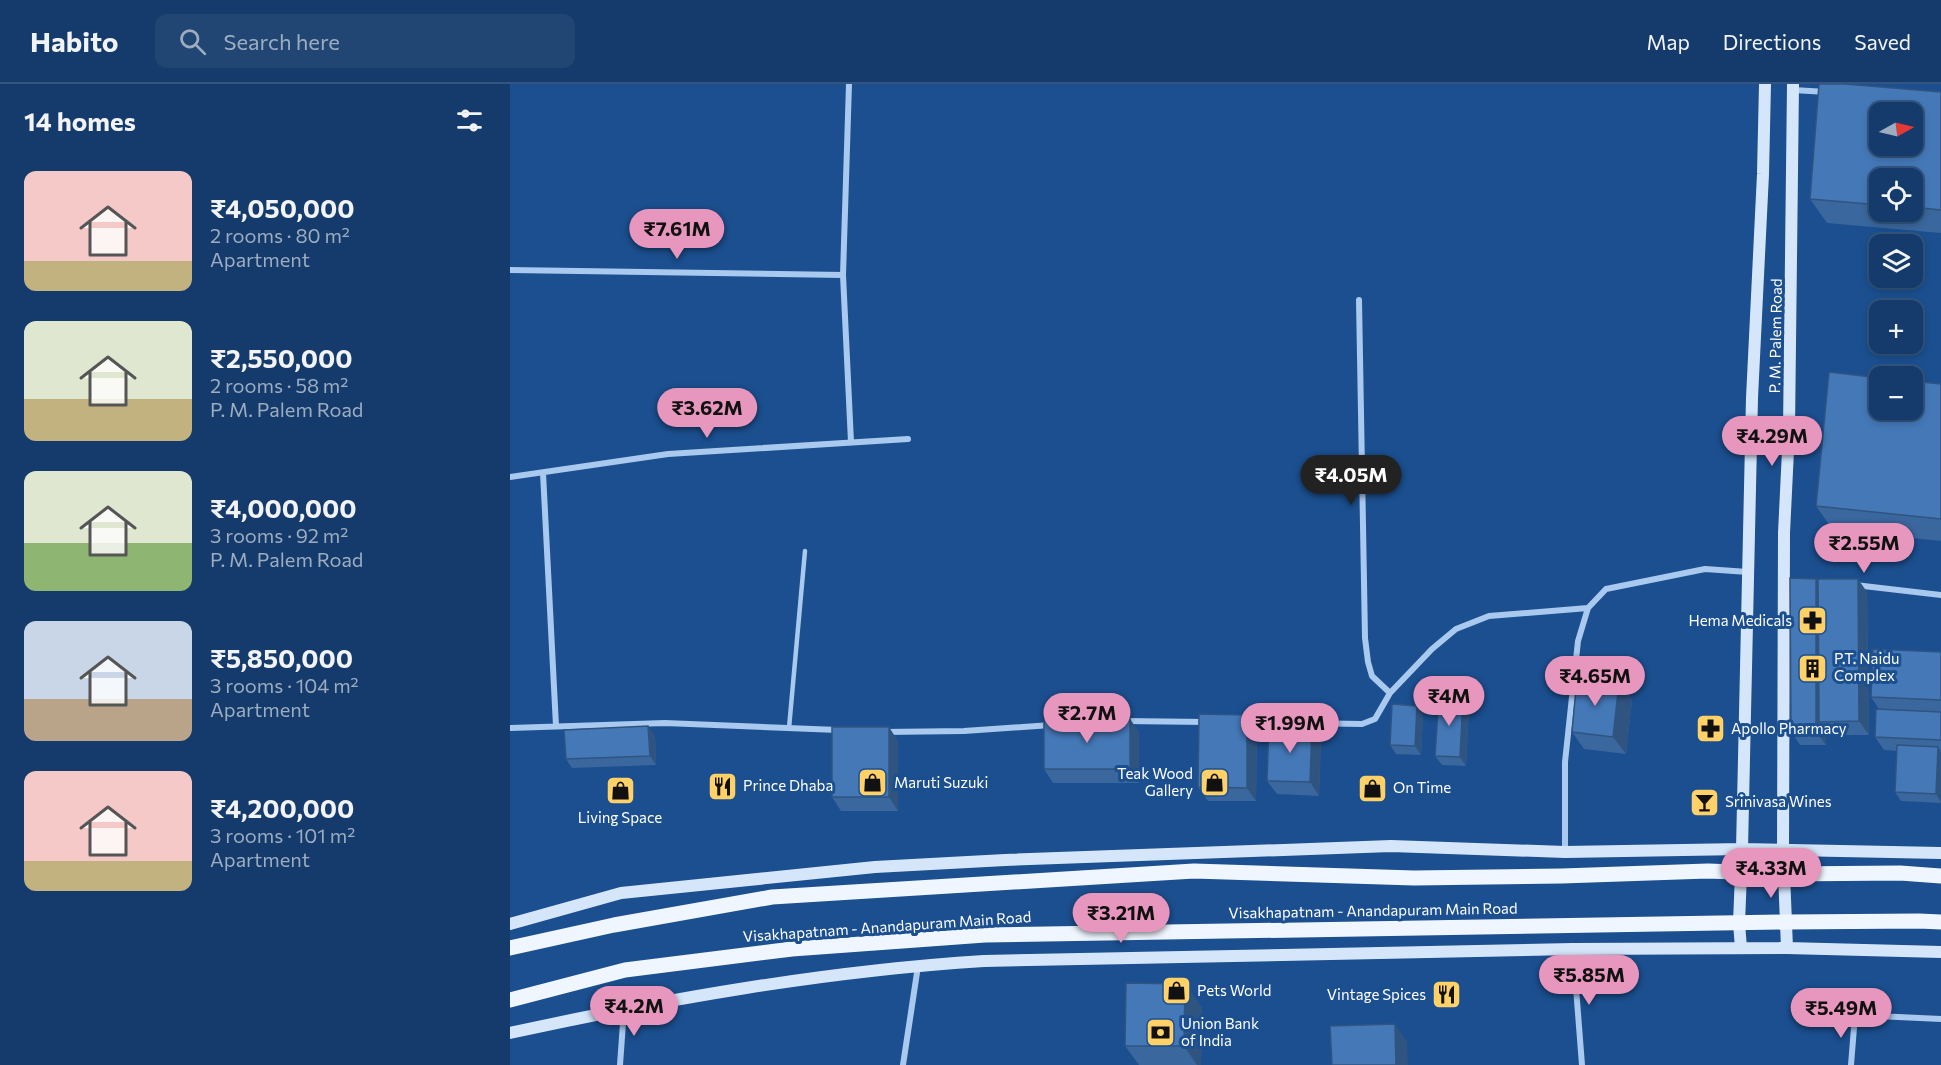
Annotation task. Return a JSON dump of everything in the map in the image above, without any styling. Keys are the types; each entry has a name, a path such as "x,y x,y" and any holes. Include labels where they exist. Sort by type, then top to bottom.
{"main road":[{"path":"510,948 614,925 772,897 1194,872 1414,878 1708,871 1784,874 1900,873 1941,876"},
{"path":"1787,922 1941,922"},
{"name":"Visakhapatnam - Anandapuram Main Road","path":"510,999 625,970 792,949 985,934 1787,922"}],"street":[{"path":"849,84 843,275 851,442"},
{"name":"P. M. Palem Road","path":"1741,948 1740,872 1752,398 1763,174 1764,84"},
{"path":"1793,87 1839,93"},
{"name":"P. M. Palem Road","path":"1787,948 1784,849 1789,578 1784,533 1789,430 1793,87"},
{"path":"510,270 843,275"},
{"path":"1359,300 1365,638 1372,676 1390,693"},
{"path":"510,477 668,454 908,439"},
{"path":"543,473 556,726"},
{"path":"1564,852 1565,762 1578,641 1588,608 1606,589 1705,569 1748,572"},
{"path":"1851,585 1941,595"},
{"path":"1236,722 1362,724 1375,719 1390,693 1432,649 1456,629 1489,616 1588,608"},
{"path":"1122,721 1213,722"},
{"path":"510,728 665,723 845,730"},
{"path":"878,731 964,731 1054,725"},
{"path":"510,924 621,894 874,867 1005,860 1391,846 1564,852 1784,849 1941,853"},
{"path":"510,1033 624,1008 794,981 918,965 984,961 1573,949 1787,948 1941,952"},
{"path":"1573,949 1582,1065"},
{"path":"903,1065 918,965"},
{"path":"620,1065 624,1008"},
{"path":"1851,1065 1855,1016 1941,1019"}],"lane":[{"path":"789,728 805,551"}],"building":[{"path":"1819,84 1941,92 1941,210 1923,208 1923,168 1869,168 1869,204 1810,199"},
{"path":"1829,372 1869,377 1869,420 1923,420 1923,382 1941,384 1941,519 1816,506"},
{"path":"1790,578 1816,579 1816,732 1791,731"},
{"path":"1818,579 1858,579 1859,721 1819,722"},
{"path":"1873,649 1941,652 1941,700 1871,697"},
{"path":"1577,678 1619,683 1613,737 1572,732"},
{"path":"1439,697 1463,698 1460,757 1435,756"},
{"path":"1392,704 1417,706 1415,746 1390,745"},
{"path":"1876,709 1941,712 1941,740 1875,737"},
{"path":"1199,714 1247,715 1247,788 1198,787"},
{"path":"1044,718 1130,719 1130,769 1044,769"},
{"path":"1269,725 1312,726 1310,782 1267,781"},
{"path":"648,726 650,756 566,759 564,730"},
{"path":"832,727 889,727 889,797 832,797"},
{"path":"1897,745 1938,747 1936,794 1895,792"},
{"path":"1126,983 1185,984 1184,1046 1125,1046"},
{"path":"1395,1024 1396,1065 1332,1065 1330,1026"}],"place":[{"name":"Hema Medicals","path":"1813,621"},
{"name":"P.T. Naidu Complex","path":"1813,668"},
{"name":"Apollo Pharmacy","path":"1710,729"},
{"name":"Maruti Suzuki","path":"873,783"},
{"name":"Teak Wood Gallery","path":"1214,783"},
{"name":"Prince Dhaba","path":"722,786"},
{"name":"On Time","path":"1372,788"},
{"name":"Living Space","path":"620,791"},
{"name":"Srinivasa Wines","path":"1704,802"},
{"name":"Pets World","path":"1176,991"},
{"name":"Vintage Spices","path":"1447,995"},
{"name":"Union Bank of India","path":"1160,1033"}]}
